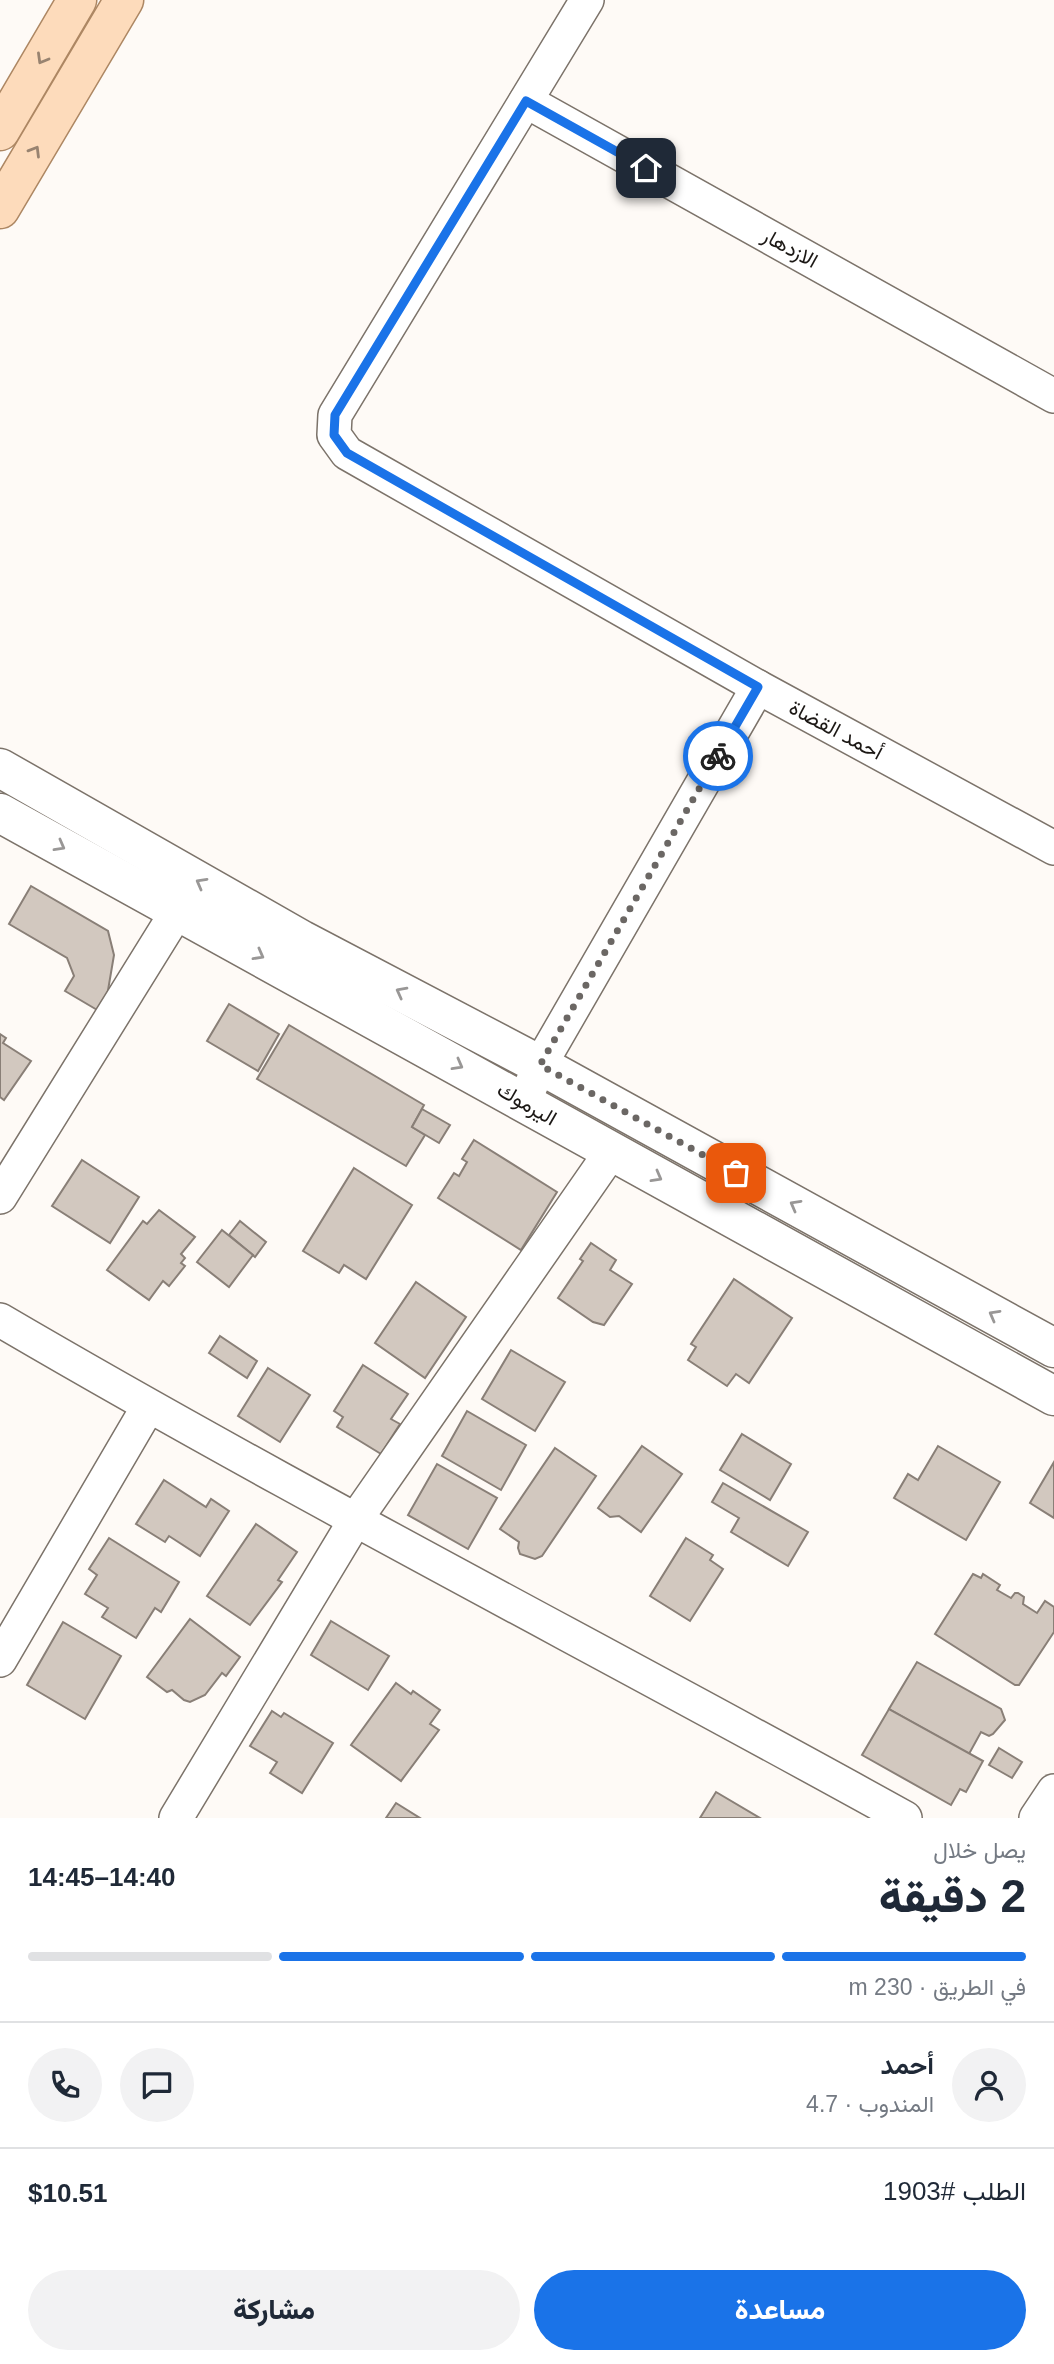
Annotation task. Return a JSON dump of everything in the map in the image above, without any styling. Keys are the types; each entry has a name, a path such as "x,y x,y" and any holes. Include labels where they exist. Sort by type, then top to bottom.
{"main road":[{"path":"0,131 77,0"},
{"path":"0,209 124,0"}],"street":[{"path":"526,101 587,0"},
{"name":"الازدهار","path":"526,101 1054,396"},
{"name":"أحمد القضاة","path":"526,101 335,415 334,435 347,453 758,687 1054,848"},
{"path":"523,1101 540,1065 758,687"},
{"name":"اليرموك","path":"0,768 302,940 540,1065 1054,1348"},
{"name":"اليرموك","path":"0,813 1054,1396"},
{"path":"0,1197 178,911"},
{"path":"176,1818 356,1519 611,1152"},
{"path":"0,1320 148,1407 905,1818"},
{"path":"0,1660 148,1407"},
{"path":"1035,1818 1054,1791"}],"building":[{"path":"31,886 108,931 114,955 104,1014 65,991 74,976 67,958 9,924"},
{"path":"229,1004 279,1034 258,1071 207,1041"},
{"path":"289,1025 424,1105 412,1127 425,1135 406,1166 257,1079"},
{"path":"0,1034 6,1038 3,1043 31,1061 4,1100 0,1097"},
{"path":"422,1109 450,1125 439,1143 412,1127"},
{"path":"474,1140 557,1192 521,1250 438,1198 454,1173 459,1176 467,1162 462,1159"},
{"path":"82,1160 139,1197 110,1243 52,1206"},
{"path":"354,1168 412,1205 366,1279 344,1265 339,1273 303,1251"},
{"path":"159,1210 195,1237 181,1254 185,1258 181,1263 185,1266 169,1286 163,1281 149,1300 107,1270 143,1221 147,1224"},
{"path":"240,1221 266,1242 255,1257 229,1235"},
{"path":"222,1230 253,1255 229,1287 197,1262"},
{"path":"591,1243 616,1260 610,1270 632,1284 604,1325 593,1322 558,1298 583,1261 580,1259"},
{"path":"734,1279 792,1318 749,1383 736,1374 727,1386 688,1360 696,1347 691,1344"},
{"path":"416,1282 466,1317 425,1378 375,1343"},
{"path":"220,1336 257,1361 247,1378 209,1353"},
{"path":"511,1350 565,1382 535,1431 482,1399"},
{"path":"363,1365 408,1394 391,1419 400,1424 381,1454 337,1427 343,1417 334,1411"},
{"path":"268,1368 310,1395 280,1442 238,1416"},
{"path":"467,1411 526,1445 501,1490 442,1456"},
{"path":"742,1434 791,1464 770,1500 720,1470"},
{"path":"642,1446 682,1474 641,1532 619,1516 610,1517 598,1508"},
{"path":"938,1446 1000,1482 966,1540 894,1498 908,1474 918,1480"},
{"path":"555,1448 596,1476 542,1556 535,1559 520,1554 519,1542 500,1529"},
{"path":"1054,1462 1054,1518 1030,1503"},
{"path":"437,1464 497,1498 468,1549 408,1515"},
{"path":"164,1480 206,1507 211,1499 229,1511 200,1556 169,1536 165,1542 136,1524"},
{"path":"723,1483 808,1532 788,1566 731,1532 739,1518 712,1502"},
{"path":"256,1524 297,1552 278,1580 282,1582 250,1625 207,1596"},
{"path":"109,1538 179,1582 161,1612 155,1608 136,1638 102,1617 108,1608 85,1594 97,1575 89,1569"},
{"path":"686,1538 713,1555 710,1560 723,1569 690,1621 650,1596"},
{"path":"973,1574 981,1578 983,1574 1000,1585 997,1590 1011,1598 1018,1593 1024,1597 1023,1604 1037,1613 1045,1601 1054,1607 1054,1632 1019,1685 935,1634"},
{"path":"190,1619 240,1657 226,1676 222,1673 205,1695 190,1702 172,1690 167,1692 147,1677"},
{"path":"331,1621 389,1656 368,1690 311,1655"},
{"path":"63,1622 121,1656 85,1719 27,1685"},
{"path":"917,1662 1001,1709 1005,1720 989,1736 981,1732 969,1754 889,1709"},
{"path":"396,1683 440,1710 430,1724 439,1730 401,1781 351,1745"},
{"path":"889,1709 983,1761 966,1792 960,1789 951,1805 862,1755"},
{"path":"272,1711 281,1717 284,1713 333,1743 302,1793 270,1773 277,1762 250,1746"},
{"path":"999,1748 1022,1762 1012,1778 989,1765"},
{"path":"716,1792 760,1818 700,1818"},
{"path":"396,1803 420,1818 386,1818"}],"way so far":[{"path":"718,756 540,1065 736,1173"}],"route":[{"path":"646,168 526,101 335,415 334,435 347,453 758,687 718,756"}]}
